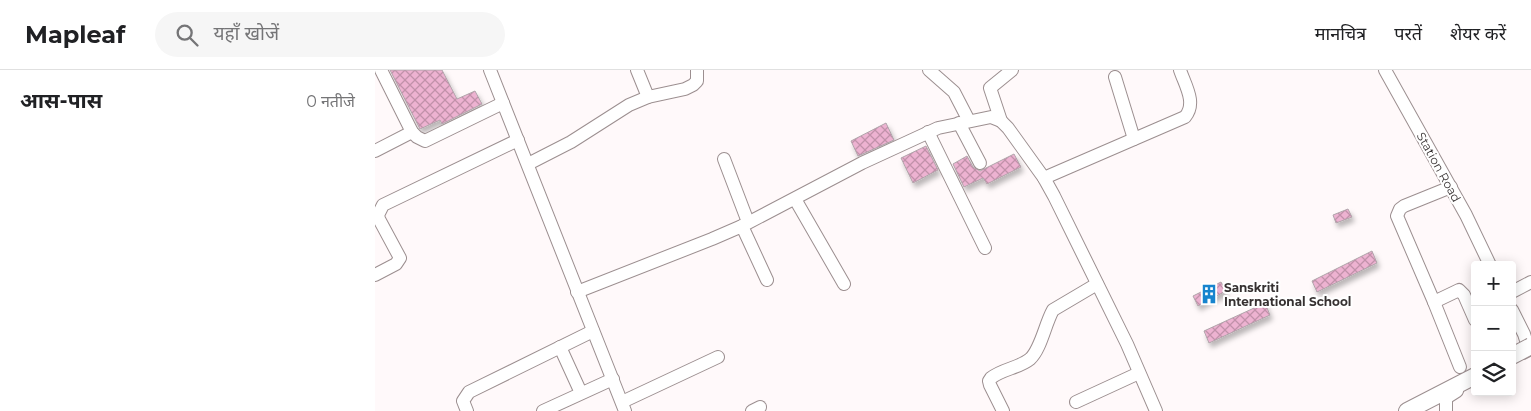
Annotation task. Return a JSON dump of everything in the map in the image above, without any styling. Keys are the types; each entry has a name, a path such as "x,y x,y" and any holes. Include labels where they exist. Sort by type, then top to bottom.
{"main road":[{"path":"1516,355 1531,346"},
{"path":"1421,411 1445,401 1471,379"},
{"path":"1407,411 1445,401"}],"street":[{"path":"381,70 412,132 425,141 503,103"},
{"path":"490,70 623,407 718,357"},
{"path":"637,70 648,97"},
{"path":"528,164 582,136 618,110 648,97 685,89 693,85 697,81 697,70"},
{"path":"929,70 954,92 980,163"},
{"path":"1001,121 990,88 1012,70"},
{"path":"1044,178 1185,117 1189,112 1191,102 1180,70"},
{"name":"Station Road","path":"1385,70 1467,215 1489,261"},
{"path":"1115,78 1134,139"},
{"path":"577,292 712,239 745,224 862,163 928,132 991,117 1001,121 1008,128 1044,178 1097,284 1156,411"},
{"path":"375,151 412,132"},
{"path":"928,132 985,248"},
{"path":"375,275 396,264 400,258 379,219 378,215 383,205 518,140"},
{"path":"724,159 745,224 767,280"},
{"path":"1451,187 1404,206 1397,216 1460,367"},
{"path":"795,199 843,284"},
{"path":"1516,290 1531,282"},
{"path":"1003,411 990,385 989,381 991,378 1028,361 1034,353 1053,310 1097,284"},
{"path":"1434,302 1459,290 1464,295 1471,311"},
{"path":"1516,318 1529,350 1516,356"},
{"path":"467,411 463,400 469,392 593,331"},
{"path":"560,347 581,393"},
{"path":"1076,402 1139,373"},
{"path":"543,411 613,379"},
{"path":"1445,401 1471,384"}],"building":[{"path":"390,70 442,70 457,99 475,91 482,104 442,124 440,120 420,129"},
{"path":"886,123 894,140 858,156 851,141"},
{"path":"926,146 938,170 913,183 901,158"},
{"path":"1014,154 1021,167 987,184 983,178 964,187 953,164 967,156 973,167 980,171"},
{"path":"1348,209 1352,217 1336,223 1333,215"},
{"path":"1372,251 1377,263 1317,292 1312,281"},
{"name":"Sanskriti International School","path":"1221,282 1226,291 1198,306 1193,296"},
{"path":"1265,303 1270,315 1209,343 1204,331"}],"place":[{"name":"Sanskriti International School","path":"1209,294"}]}
